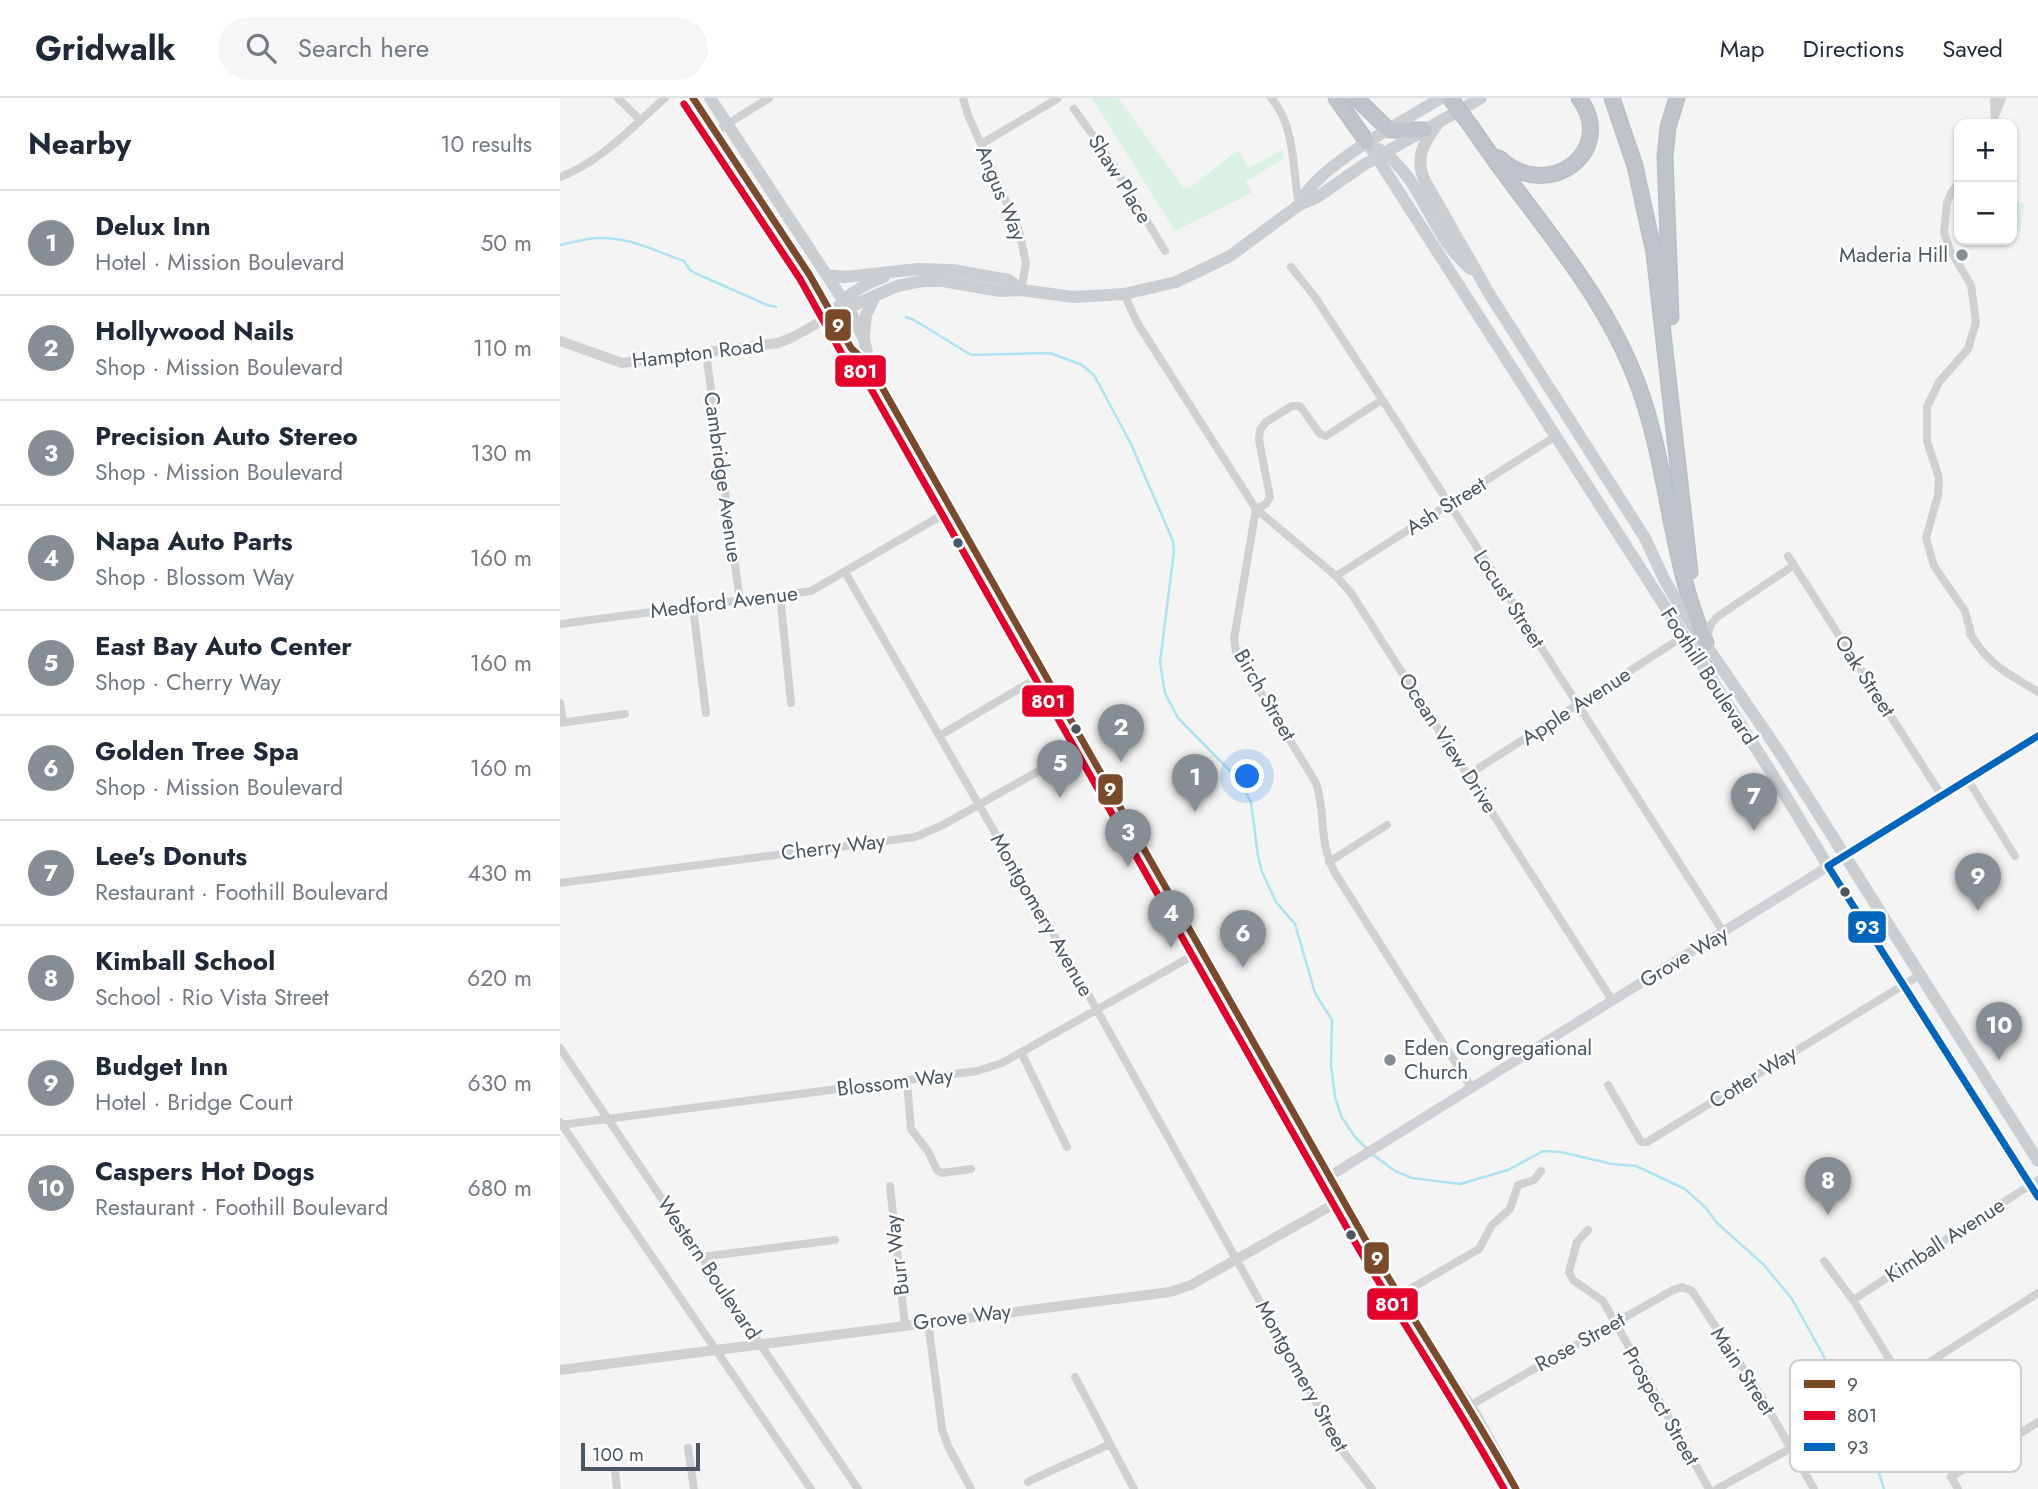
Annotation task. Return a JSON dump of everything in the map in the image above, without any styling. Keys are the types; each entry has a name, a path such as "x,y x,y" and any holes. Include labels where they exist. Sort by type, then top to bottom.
{"highway":[{"path":"1336,98 1367,142"},
{"path":"1356,98 1389,130 1424,130"},
{"path":"1450,98 1592,292 1626,355 1654,433 1687,595 1706,643"},
{"path":"1473,129 1499,158 1515,169 1538,176 1555,174 1575,163 1588,143 1589,120 1579,98"},
{"path":"1612,98 1635,166 1651,237 1693,590 1706,643"},
{"path":"1677,98 1667,134 1665,173 1679,472"}],"main road":[{"path":"692,98 798,257 851,348 870,366"},
{"path":"710,98 827,275 864,339"},
{"path":"1299,205 1313,183 1367,142 1441,98"},
{"path":"846,305 897,286 922,281 943,281 1000,291 1021,290 1074,297 1124,294 1165,285 1213,265 1252,242 1299,205 1316,198 1381,155 1481,98"},
{"path":"1439,122 1423,145 1419,159 1420,171 1477,274"},
{"path":"1367,142 1381,155"},
{"name":"Foothill Boulevard","path":"1381,155 1402,169 1455,254 1477,274 1645,538 1672,594 1778,750 2038,1161"},
{"name":"Foothill Boulevard","path":"1381,155 1903,985 2034,1183 2038,1197"},
{"path":"827,275 845,277 918,269 952,270 1009,280 1021,290"},
{"path":"832,315 870,282 894,273"},
{"path":"876,295 864,321 864,339 870,366 1398,1296 1469,1406 1516,1489"},
{"name":"Grove Way","path":"1330,1176 2038,736"}],"street":[{"path":"618,98 640,120"},
{"path":"560,177 598,158 665,98"},
{"path":"715,132 769,98"},
{"name":"Angus Way","path":"963,98 1017,227 1025,253 1025,275 1021,290"},
{"path":"1271,98 1282,113 1288,130 1299,205"},
{"path":"1994,98 1995,119"},
{"path":"1995,119 2002,98"},
{"path":"981,144 1057,99"},
{"name":"Shaw Place","path":"1074,108 1109,158 1165,251"},
{"path":"1954,189 1947,203 1944,233 1950,250 1971,285 1976,323 1968,349 1945,374 1932,395 1925,427 1939,478 1938,495 1926,538 1927,547 1934,566 1965,611 1972,638 1980,650 1996,666 2038,692"},
{"name":"Locust Street","path":"1291,267 1315,296 1724,933"},
{"path":"1124,294 1138,324 1256,509"},
{"name":"Hampton Road","path":"560,341 622,363 778,343 832,315"},
{"name":"Cambridge Avenue","path":"706,353 740,601"},
{"name":"Birch Street","path":"1382,400 1326,436 1320,434 1300,406 1292,406 1266,422 1260,430 1259,440 1270,497 1266,505 1256,509 1234,639 1236,652 1316,783 1321,803 1323,841 1329,862 1471,1087"},
{"name":"Ash Street","path":"1336,576 1556,436"},
{"name":"Ocean View Drive","path":"1256,509 1336,576 1351,593 1612,1000"},
{"name":"Medford Avenue","path":"560,624 811,591 951,510"},
{"name":"Oak Street","path":"1788,556 1942,796"},
{"path":"1706,643 1709,628 1717,617 1794,565"},
{"name":"Montgomery Avenue","path":"845,572 1097,1010 1236,1260"},
{"path":"780,595 791,703"},
{"path":"693,607 706,713"},
{"name":"Apple Avenue","path":"1468,775 1684,636"},
{"path":"939,736 1044,674"},
{"path":"560,703 561,722 625,714"},
{"name":"Cherry Way","path":"560,883 915,837 941,826 1085,745"},
{"path":"1968,780 2014,856"},
{"path":"1329,862 1387,825"},
{"name":"Blossom Way","path":"561,1124 978,1071 1002,1063 1201,951"},
{"name":"Cotter Way","path":"1608,1085 1641,1142 1647,1142 1920,975"},
{"name":"Western Boulevard","path":"560,1048 858,1489"},
{"path":"1021,1052 1067,1147"},
{"path":"906,1082 911,1129 928,1151 937,1170 942,1173 971,1169"},
{"name":"Western Boulevard","path":"561,1124 811,1489"},
{"path":"1398,1296 1479,1249 1492,1225 1510,1209 1518,1185 1534,1180 1541,1171"},
{"name":"Kimball Avenue","path":"1853,1300 2034,1183"},
{"name":"Burr Way","path":"890,1185 905,1325"},
{"name":"Grove Way","path":"560,1370 1170,1292 1236,1260 1343,1199"},
{"name":"Prospect Street","path":"1588,1230 1577,1242 1569,1272 1573,1280 1602,1301 1709,1489"},
{"path":"701,1257 835,1240"},
{"name":"Montgomery Street","path":"1236,1260 1345,1454 1372,1489"},
{"path":"1824,1261 1853,1300 1891,1360"},
{"name":"Rose Street","path":"1469,1406 1677,1288 1686,1288 1692,1292"},
{"name":"Main Street","path":"1692,1292 1761,1396 1790,1446"},
{"path":"1933,1360 2038,1293"},
{"path":"928,1322 942,1429 971,1489"},
{"path":"1075,1377 1135,1489"},
{"path":"2021,1433 2038,1422"},
{"path":"1028,1482 1110,1444"},
{"path":"688,1448 694,1489"},
{"path":"1717,1489 1790,1449"},
{"path":"615,1471 617,1489"},
{"name":"Main Street","path":"1804,1472 1814,1489"},
{"path":"1958,1489 1951,1477 1959,1472"}],"green space":[{"path":"1092,98 1118,98 1184,188 1191,187 1238,150 1249,168 1283,150 1284,158 1246,182 1252,193 1175,231"},
{"path":"2017,202 2025,203 2020,231 2017,231"}],"waterway":[{"path":"560,245 598,238 632,242 684,261 695,273 776,307"},
{"path":"906,317 971,355 1050,353 1082,365 1094,375 1131,444 1173,541 1160,662 1165,693 1178,718 1239,780 1251,802 1262,872 1276,902 1295,924 1315,993 1332,1020 1331,1065 1335,1097 1341,1116 1368,1150"},
{"path":"1372,1154 1395,1171 1412,1178 1460,1184 1508,1170 1543,1151 1636,1166 1685,1189 1706,1208 1717,1223 1764,1265 1792,1299 1825,1360"},
{"path":"1879,1472 1884,1489"}],"transit line":[{"name":"9","path":"693,98 809,274 851,348 870,366 1369,1246 1516,1489"},
{"name":"801","path":"684,104 800,279 842,354 862,373 1360,1251 1504,1489"},
{"name":"93","path":"2038,736 1828,866 2038,1197"}],"place":[{"name":"Maderia Hill","path":"1962,255"},
{"name":"Hollywood Nails","path":"1121,762"},
{"name":"East Bay Auto Center","path":"1060,798"},
{"name":"Delux Inn","path":"1195,812"},
{"name":"Lee's Donuts","path":"1754,831"},
{"name":"Precision Auto Stereo","path":"1128,867"},
{"name":"Budget Inn","path":"1978,911"},
{"name":"Napa Auto Parts","path":"1171,948"},
{"name":"Golden Tree Spa","path":"1243,968"},
{"name":"Eden Congregational Church","path":"1390,1060"},
{"name":"Caspers Hot Dogs","path":"1999,1060"},
{"name":"Kimball School","path":"1828,1215"}]}
